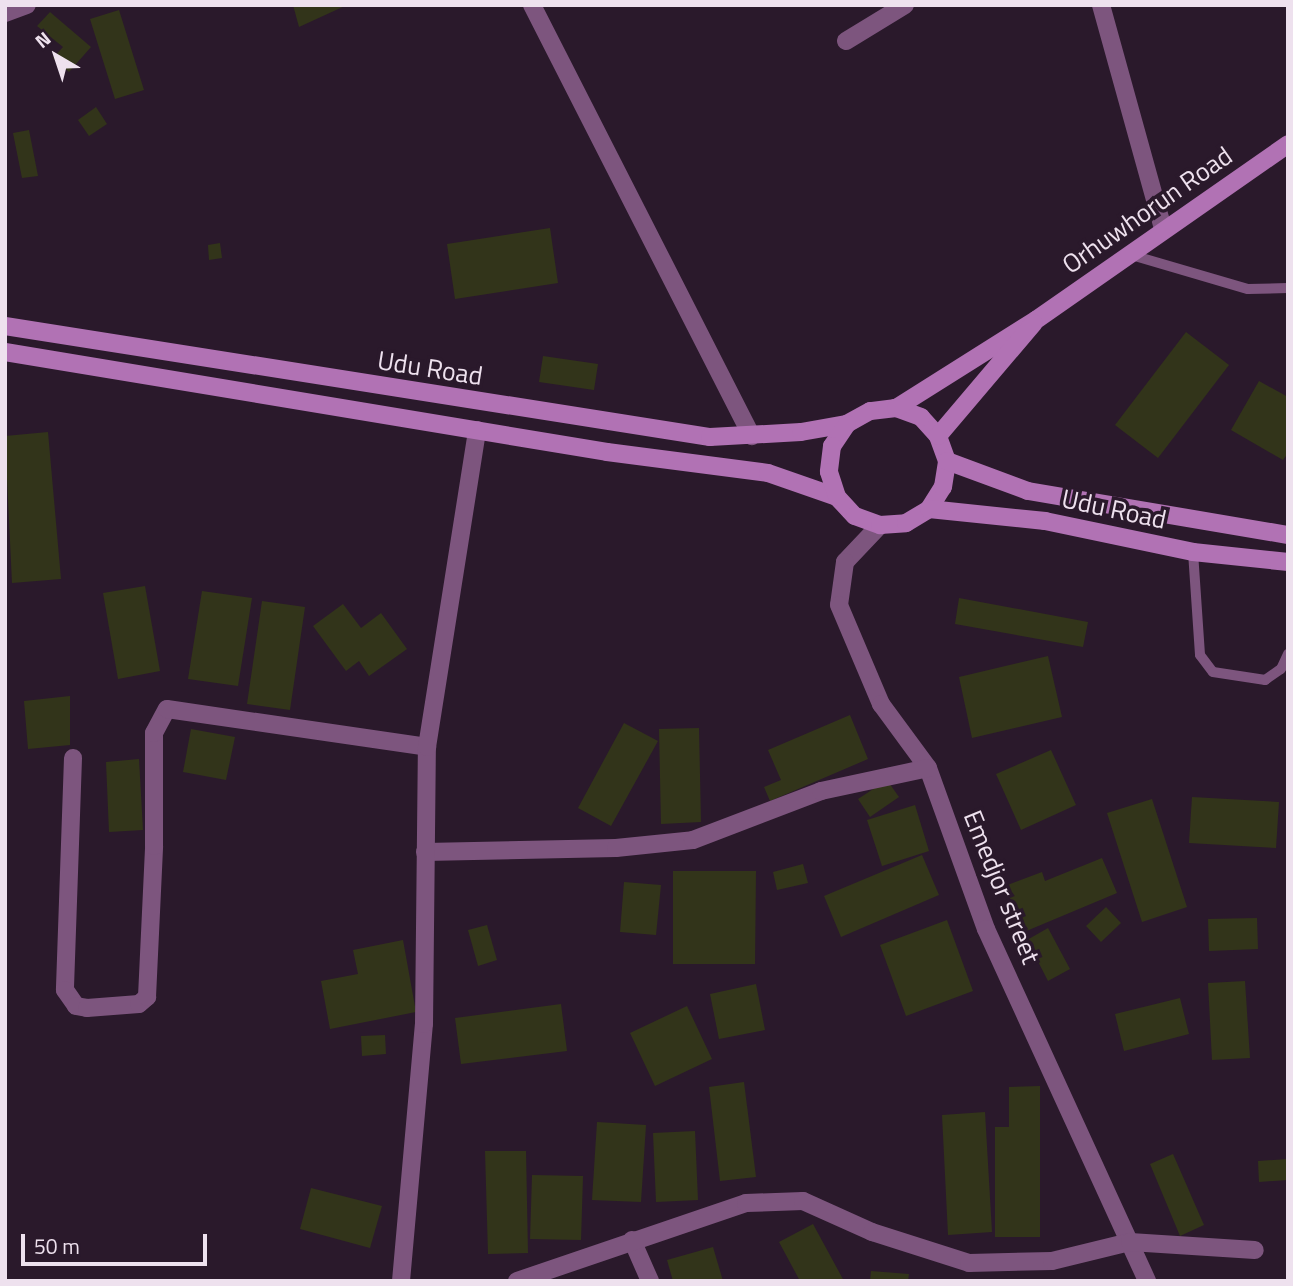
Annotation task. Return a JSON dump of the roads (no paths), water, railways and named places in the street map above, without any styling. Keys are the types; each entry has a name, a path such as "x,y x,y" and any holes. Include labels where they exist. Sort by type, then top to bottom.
{"main road":[{"name":"Orhuwhorun Road","path":"896,408 1036,320 1288,144"},
{"name":"Orhuwhorun Road","path":"938,436 1017,348 1036,320"},
{"name":"Udu Road","path":"5,326 710,437 752,436 847,424"},
{"name":"Udu Road","path":"5,352 477,430 768,473 837,497"},
{"path":"896,408 920,417 938,436 947,461 943,487 929,509 906,523 880,525 855,516 837,497 829,472 832,446 847,424 870,411 896,408"},
{"name":"Udu Road","path":"947,461 1028,491 1288,535"},
{"name":"Udu Road","path":"929,509 1045,521 1193,552 1288,562"}],"street":[{"path":"5,13 27,5"},
{"path":"532,5 752,436"},
{"path":"846,41 905,5"},
{"path":"1101,5 1163,229"},
{"path":"401,1281 424,1024 427,747 477,430"},
{"name":"Emedjor street","path":"880,525 845,562 839,605 881,704 928,768 986,929 1147,1281"},
{"path":"74,758 65,990 76,1006 87,1008 139,1004 146,997 154,846 154,733 167,709 182,708 427,747"},
{"path":"425,852 616,848 692,840 821,791 928,768"},
{"path":"516,1281 746,1203 803,1201 883,1236 969,1263 1052,1261 1130,1242 1255,1250"},
{"path":"632,1240 650,1281"}],"lane":[{"path":"1127,254 1248,289 1288,288"},
{"path":"1193,552 1200,656 1213,672 1265,680 1281,669 1288,654"}]}
